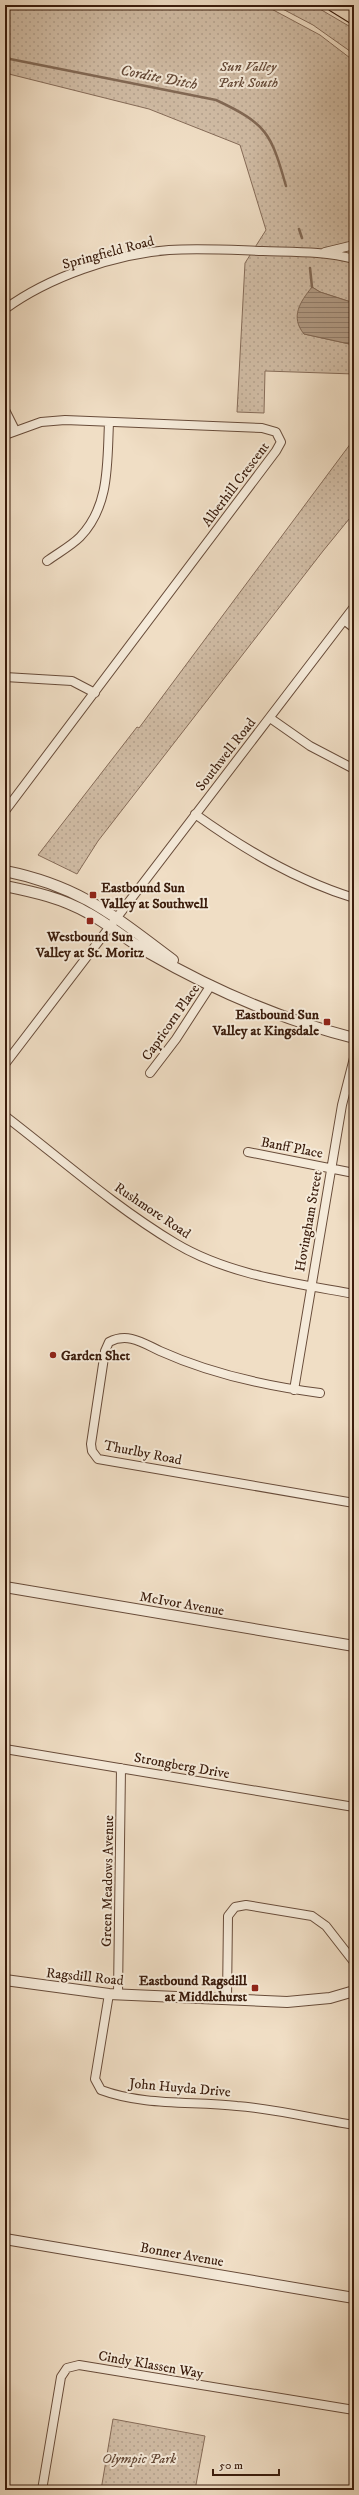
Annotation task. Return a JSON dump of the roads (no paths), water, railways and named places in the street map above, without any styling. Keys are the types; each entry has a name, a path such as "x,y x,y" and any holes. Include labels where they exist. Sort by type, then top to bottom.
{"main road":[{"path":"332,5 354,18"}],"street":[{"name":"Springfield Road","path":"322,253 354,245"},
{"name":"Springfield Road","path":"5,309 31,292 68,275 146,253 183,249 322,253 354,259"},
{"path":"5,410 15,430"},
{"name":"Alberhill Crescent","path":"5,435 15,430 54,421 262,428 276,432 281,442 276,451 95,693 6,806"},
{"path":"48,561 80,537 94,518 103,498 106,484 109,423"},
{"name":"Southwell Road","path":"5,1064 118,918 195,814 270,718 354,606"},
{"path":"344,620 354,628"},
{"path":"5,676 72,681 95,693"},
{"path":"270,718 310,746 354,769"},
{"path":"195,814 236,843 282,870 331,891 354,898"},
{"path":"5,871 30,876 60,886 90,900 118,918 194,975"},
{"path":"5,886 44,894 68,903 111,927 149,953 250,1004 309,1025 354,1038"},
{"name":"Capricorn Place","path":"150,1073 176,1040 211,985"},
{"name":"Hovingham Street","path":"294,1390 310,1286 342,1105 354,1058"},
{"name":"Rushmore Road","path":"5,1116 114,1200 175,1243 259,1277 354,1294"},
{"name":"Banff Place","path":"248,1152 354,1173"},
{"name":"Thurlby Road","path":"320,1393 294,1390 206,1370 135,1340 119,1336 109,1342 105,1352 91,1444 92,1451 98,1459 354,1503"},
{"name":"McIvor Avenue","path":"5,1587 354,1646"},
{"name":"Strongberg Drive","path":"5,1749 354,1807"},
{"name":"Green Meadows Avenue","path":"113,1994 121,1768"},
{"path":"5,1874 5,1910"},
{"path":"227,1999 228,1916 235,1907 246,1905 312,1916 326,1926 354,1962"},
{"name":"Ragsdill Road","path":"5,1980 113,1994 287,2002 330,1998 354,1991"},
{"name":"John Huyda Drive","path":"113,1994 95,2079 101,2090 112,2094 171,2103 237,2106 354,2125"},
{"name":"Bonner Avenue","path":"5,2239 354,2298"},
{"name":"Cindy Klassen Way","path":"42,2490 61,2377 67,2368 79,2365 354,2410"}],"waterway":[{"name":"Cordite Ditch","path":"5,58 216,100 246,116 257,124 264,132 271,142 276,154 286,186"},
{"name":"Cordite Ditch","path":"299,229 302,238"},
{"name":"Cordite Ditch","path":"310,268 312,287"}],"place":[{"name":"Eastbound Sun Valley at Southwell","path":"93,895"},
{"name":"Westbound Sun Valley at St. Moritz","path":"90,921"},
{"name":"Eastbound Sun Valley at Kingsdale","path":"327,1022"},
{"name":"Garden Shet","path":"53,1355"},
{"name":"Eastbound Ragsdill at Middlehurst","path":"255,1988"}],"park label":[{"name":"Sun Valley Park South","path":"248,74"},
{"name":"Olympic Park","path":"139,2458"}]}
